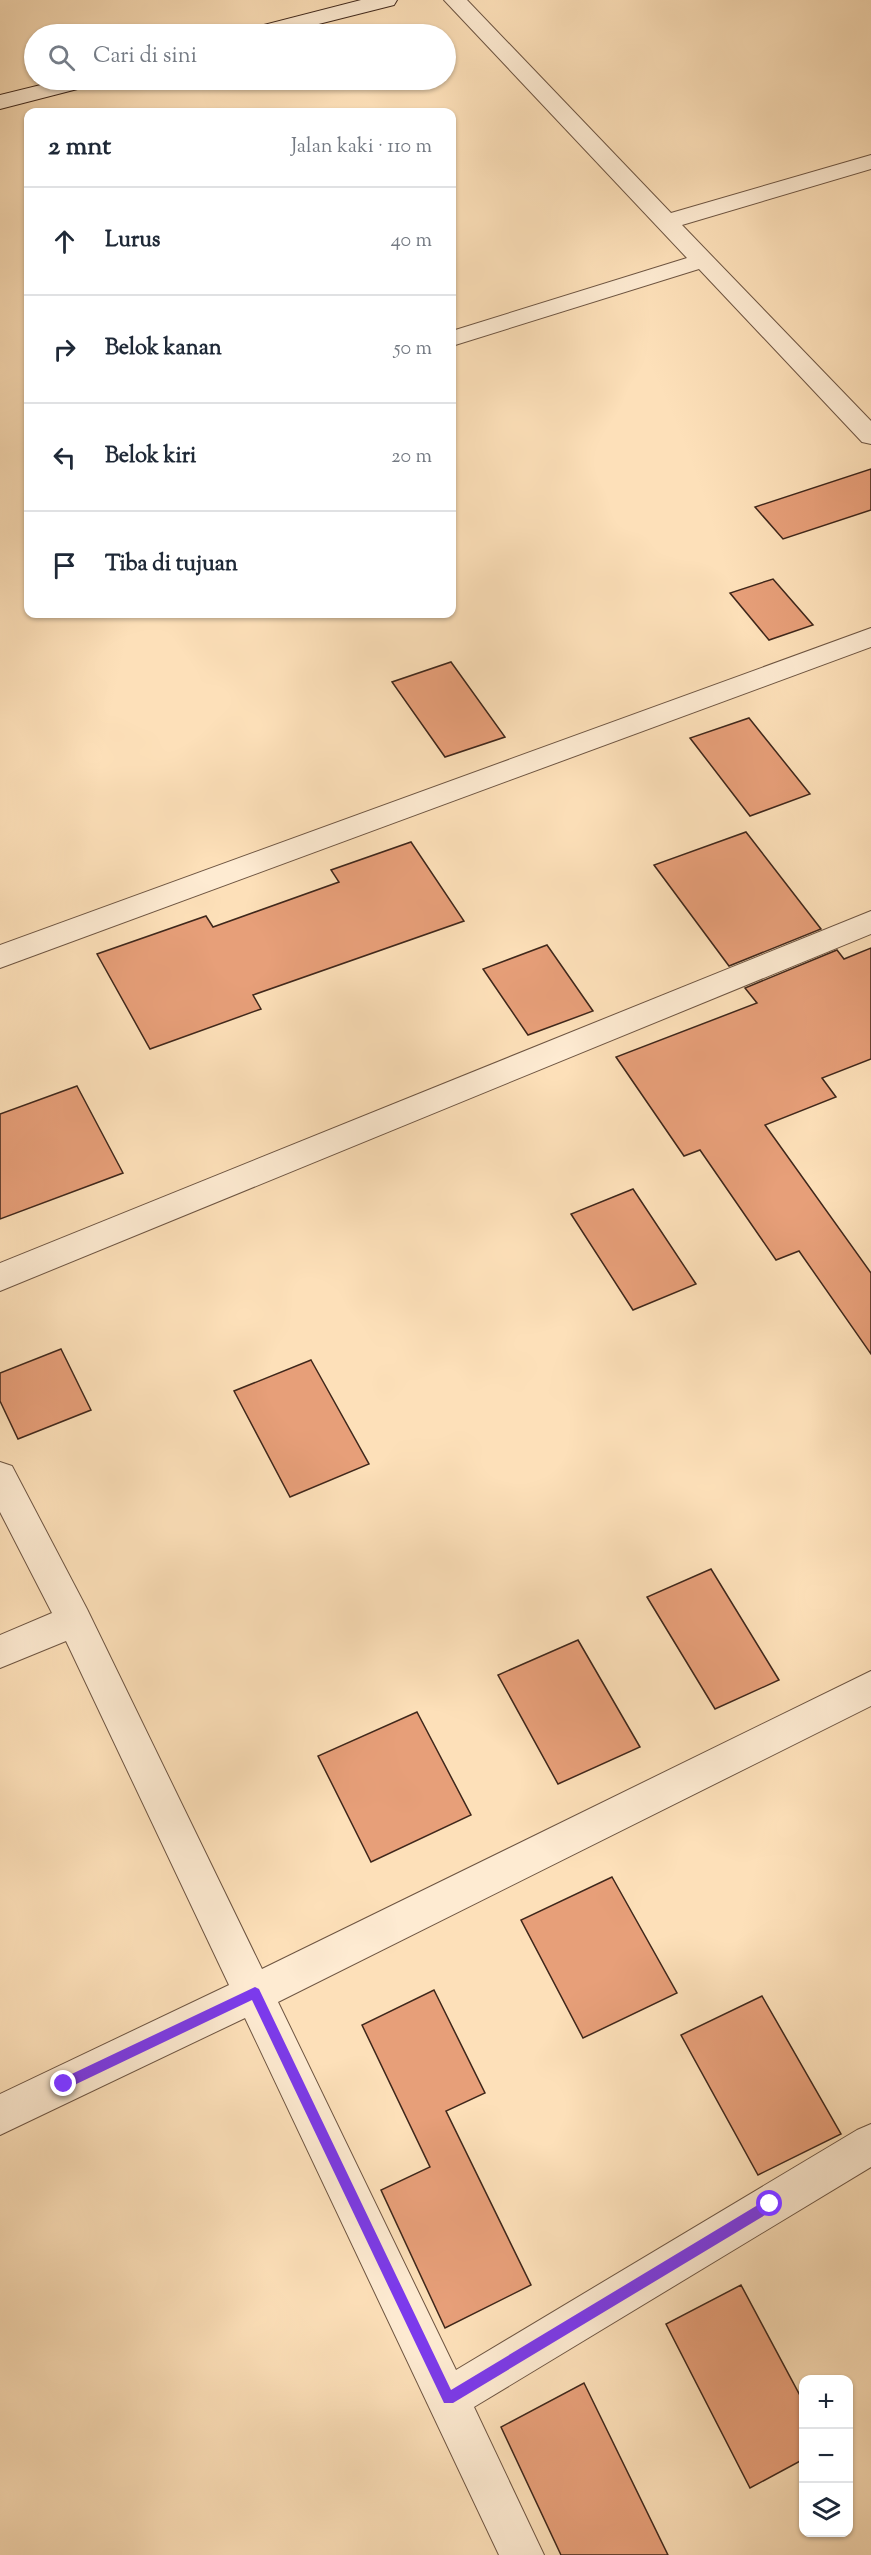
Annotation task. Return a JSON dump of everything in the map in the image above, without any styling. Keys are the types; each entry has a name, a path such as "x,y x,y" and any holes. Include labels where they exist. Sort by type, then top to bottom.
{"street":[{"path":"294,24 386,0"},
{"path":"455,0 871,436"},
{"path":"0,102 46,90"},
{"path":"666,222 871,162"},
{"path":"456,338 704,260"},
{"path":"0,957 871,637"},
{"path":"0,1277 871,922"},
{"path":"0,1476 74,1620 255,1993 522,2555"},
{"path":"0,1652 74,1620"},
{"path":"0,2115 255,1993 871,1688"},
{"path":"448,2398 871,2144"}],"building":[{"path":"871,469 871,510 783,539 755,507"},
{"path":"773,579 813,625 769,640 730,593"},
{"path":"451,662 505,737 445,757 392,682"},
{"path":"749,718 810,794 750,816 690,738"},
{"path":"746,832 821,929 729,966 654,865"},
{"path":"411,842 464,921 253,995 261,1009 150,1049 97,954 206,916 213,927 339,882 331,870"},
{"path":"547,945 593,1011 528,1035 483,969"},
{"path":"871,948 871,1059 822,1078 836,1097 765,1125 871,1273 871,1354 799,1251 776,1260 700,1150 684,1156 616,1057 757,1003 745,988 837,950 844,959"},
{"path":"77,1086 123,1173 0,1219 0,1114"},
{"path":"633,1189 696,1284 633,1310 571,1214"},
{"path":"61,1349 91,1410 18,1439 0,1401 0,1373"},
{"path":"311,1360 369,1464 290,1497 234,1391"},
{"path":"711,1569 779,1680 715,1709 647,1597"},
{"path":"578,1640 640,1747 558,1784 498,1675"},
{"path":"417,1712 471,1815 371,1862 318,1756"},
{"path":"612,1877 677,1993 583,2038 521,1920"},
{"path":"434,1990 485,2093 446,2111 531,2285 445,2328 381,2190 430,2167 362,2025"},
{"path":"762,1996 841,2134 758,2175 681,2035"},
{"path":"741,2285 799,2394 799,2462 750,2488 666,2324"},
{"path":"584,2383 668,2555 561,2555 501,2427"}],"route":[{"path":"64,2084 255,1993 448,2398 770,2204"}]}
